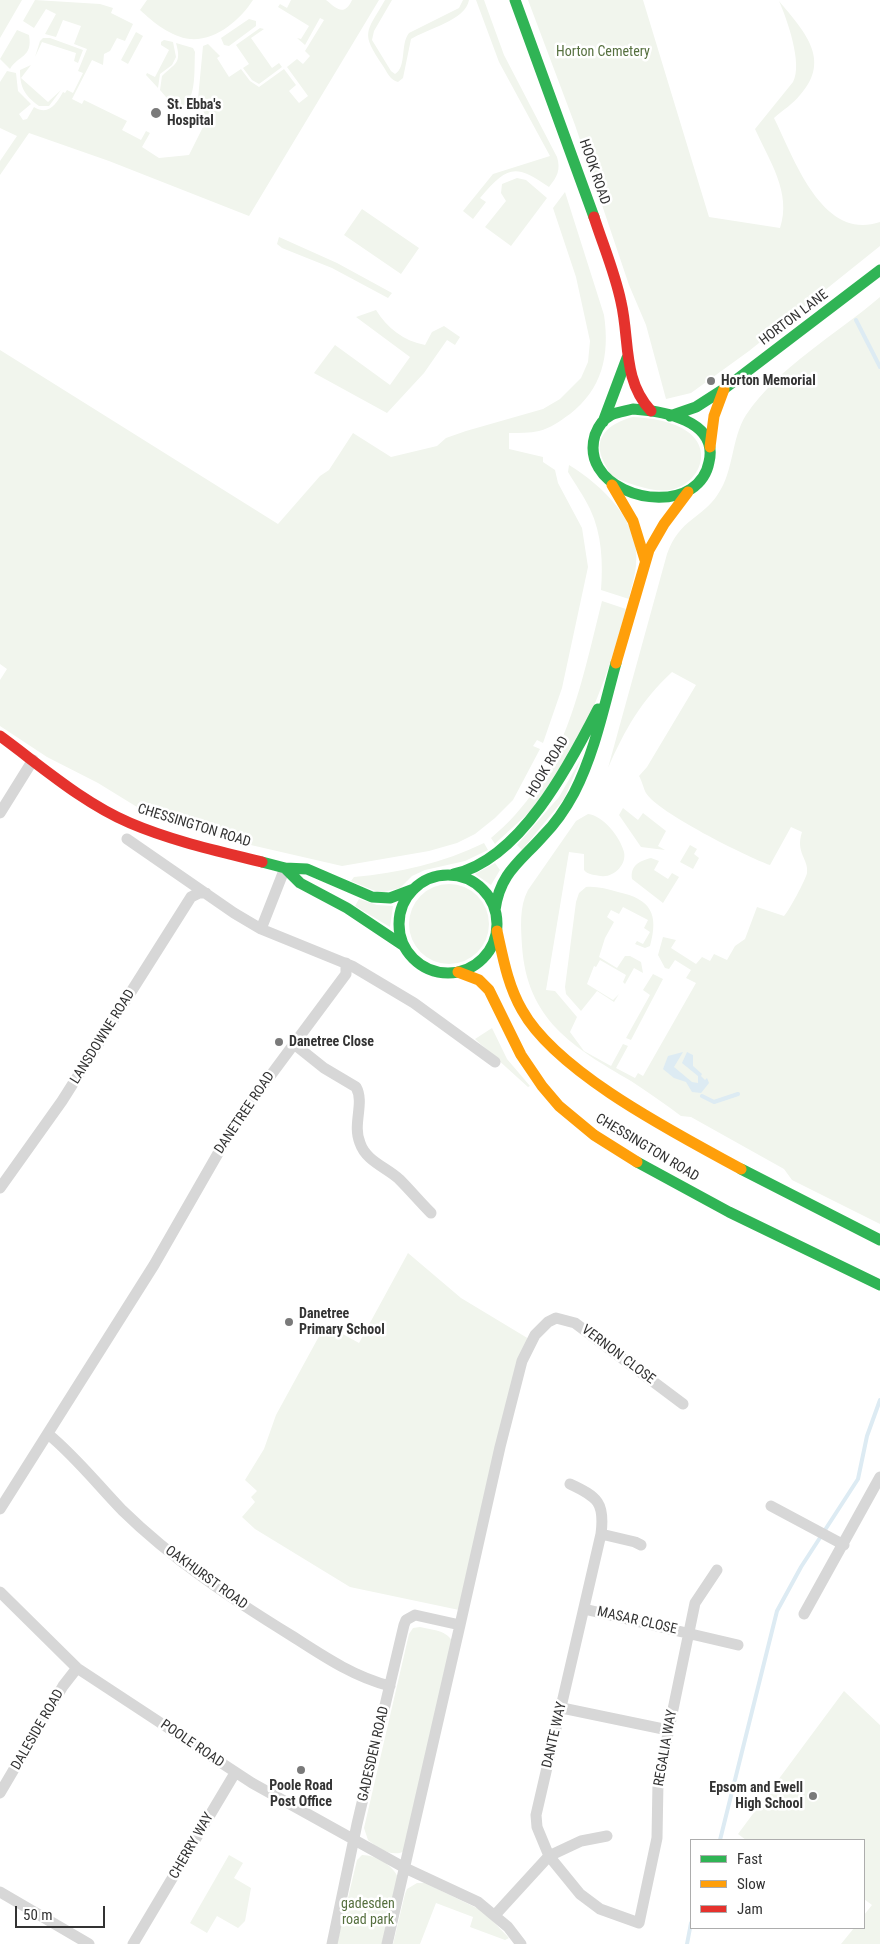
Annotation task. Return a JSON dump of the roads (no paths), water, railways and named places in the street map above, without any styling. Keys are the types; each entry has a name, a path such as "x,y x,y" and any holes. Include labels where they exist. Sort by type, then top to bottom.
{"main road":[{"name":"HOOK ROAD","path":"515,0 579,172 622,305 628,358 635,392 651,411"},
{"name":"HORTON LANE","path":"670,416 696,407 724,389 880,270"},
{"name":"HOOK ROAD","path":"603,422 628,358"},
{"path":"609,480 621,489 642,496 670,497 688,492 706,475 712,424 724,389"},
{"path":"645,560 633,518 609,480 599,469 593,454 595,438 603,422 610,416 624,410 651,411 670,416 699,429 706,440 709,454"},
{"name":"HOOK ROAD","path":"495,910 497,890 504,875 553,825 574,794 595,746 645,560 652,541 662,524 688,492"},
{"name":"HOOK ROAD","path":"440,876 467,870 488,859 540,809 562,779 611,684"},
{"name":"CHESSINGTON ROAD","path":"0,736 79,794 129,823 186,843 285,868 307,869 372,897 390,898 414,889 430,878 440,876 457,875 475,881 485,890 495,910 496,931 511,987 527,1020 547,1043 568,1062 643,1113 714,1155 782,1192 880,1240"},
{"name":"CHESSINGTON ROAD","path":"285,868 300,883 347,908 404,946 418,963 437,972 458,972 473,976 485,985 496,999 521,1056 543,1090 585,1129 622,1154 728,1213 880,1285"},
{"path":"404,946 400,932 400,916 407,897 414,889"},
{"name":"CHESSINGTON ROAD","path":"458,972 468,969 484,958 490,950 496,931"}],"street":[{"path":"0,814 33,760"},
{"path":"127,839 261,928 346,963 414,1003 495,1062"},
{"path":"261,928 285,868"},
{"name":"LANSDOWNE ROAD","path":"0,1188 62,1101 191,897 199,893 206,893"},
{"name":"DANETREE ROAD","path":"0,1509 159,1257 236,1122 346,974 346,963"},
{"path":"294,1044 324,1068 356,1087 360,1100 356,1122 360,1145 370,1158 392,1172 431,1213"},
{"name":"VERNON CLOSE","path":"460,1625 500,1447 522,1361 535,1335 548,1322 556,1318 575,1323 683,1404"},
{"name":"OAKHURST ROAD","path":"48,1434 64,1447 122,1510 205,1580 331,1661 374,1682 390,1686"},
{"path":"804,1614 844,1545 880,1477"},
{"name":"DANTE WAY","path":"570,1484 587,1492 602,1506 604,1515 562,1708 536,1815 537,1827 549,1856 562,1875 587,1899 600,1909 639,1923"},
{"path":"771,1506 844,1545"},
{"path":"601,1534 641,1545"},
{"name":"MASAR CLOSE","path":"690,1634 695,1603 717,1570"},
{"name":"POOLE ROAD","path":"0,1592 77,1668 235,1773 406,1868 469,1897 495,1915 521,1944"},
{"name":"MASAR CLOSE","path":"584,1609 738,1645"},
{"name":"GADESDEN ROAD","path":"332,1944 404,1625 409,1617 415,1615 460,1625"},
{"path":"387,1944 406,1868 460,1625"},
{"name":"REGALIA WAY","path":"639,1923 657,1838 658,1782 690,1634"},
{"name":"DALESIDE ROAD","path":"0,1793 63,1686 77,1668"},
{"path":"562,1708 668,1730"},
{"name":"CHERRY WAY","path":"133,1944 235,1773"},
{"path":"495,1915 549,1856 581,1841 607,1836"},
{"path":"0,1892 90,1944"}],"waterway":[{"path":"856,320 880,367"},
{"path":"702,1096 714,1102 738,1094"},
{"path":"720,1839 777,1611 801,1567 858,1479 867,1436 880,1400"},
{"path":"687,1944 690,1928"}],"place":[{"name":"St. Ebba's Hospital","path":"156,113"},
{"name":"Horton Memorial","path":"711,381"},
{"name":"Danetree Close","path":"279,1042"},
{"name":"Danetree Primary School","path":"289,1322"},
{"name":"Poole Road Post Office","path":"301,1770"},
{"name":"Epsom and Ewell High School","path":"813,1796"}],"park label":[{"name":"Horton Cemetery","path":"603,52"},
{"name":"gadesden road park","path":"368,1912"}]}
